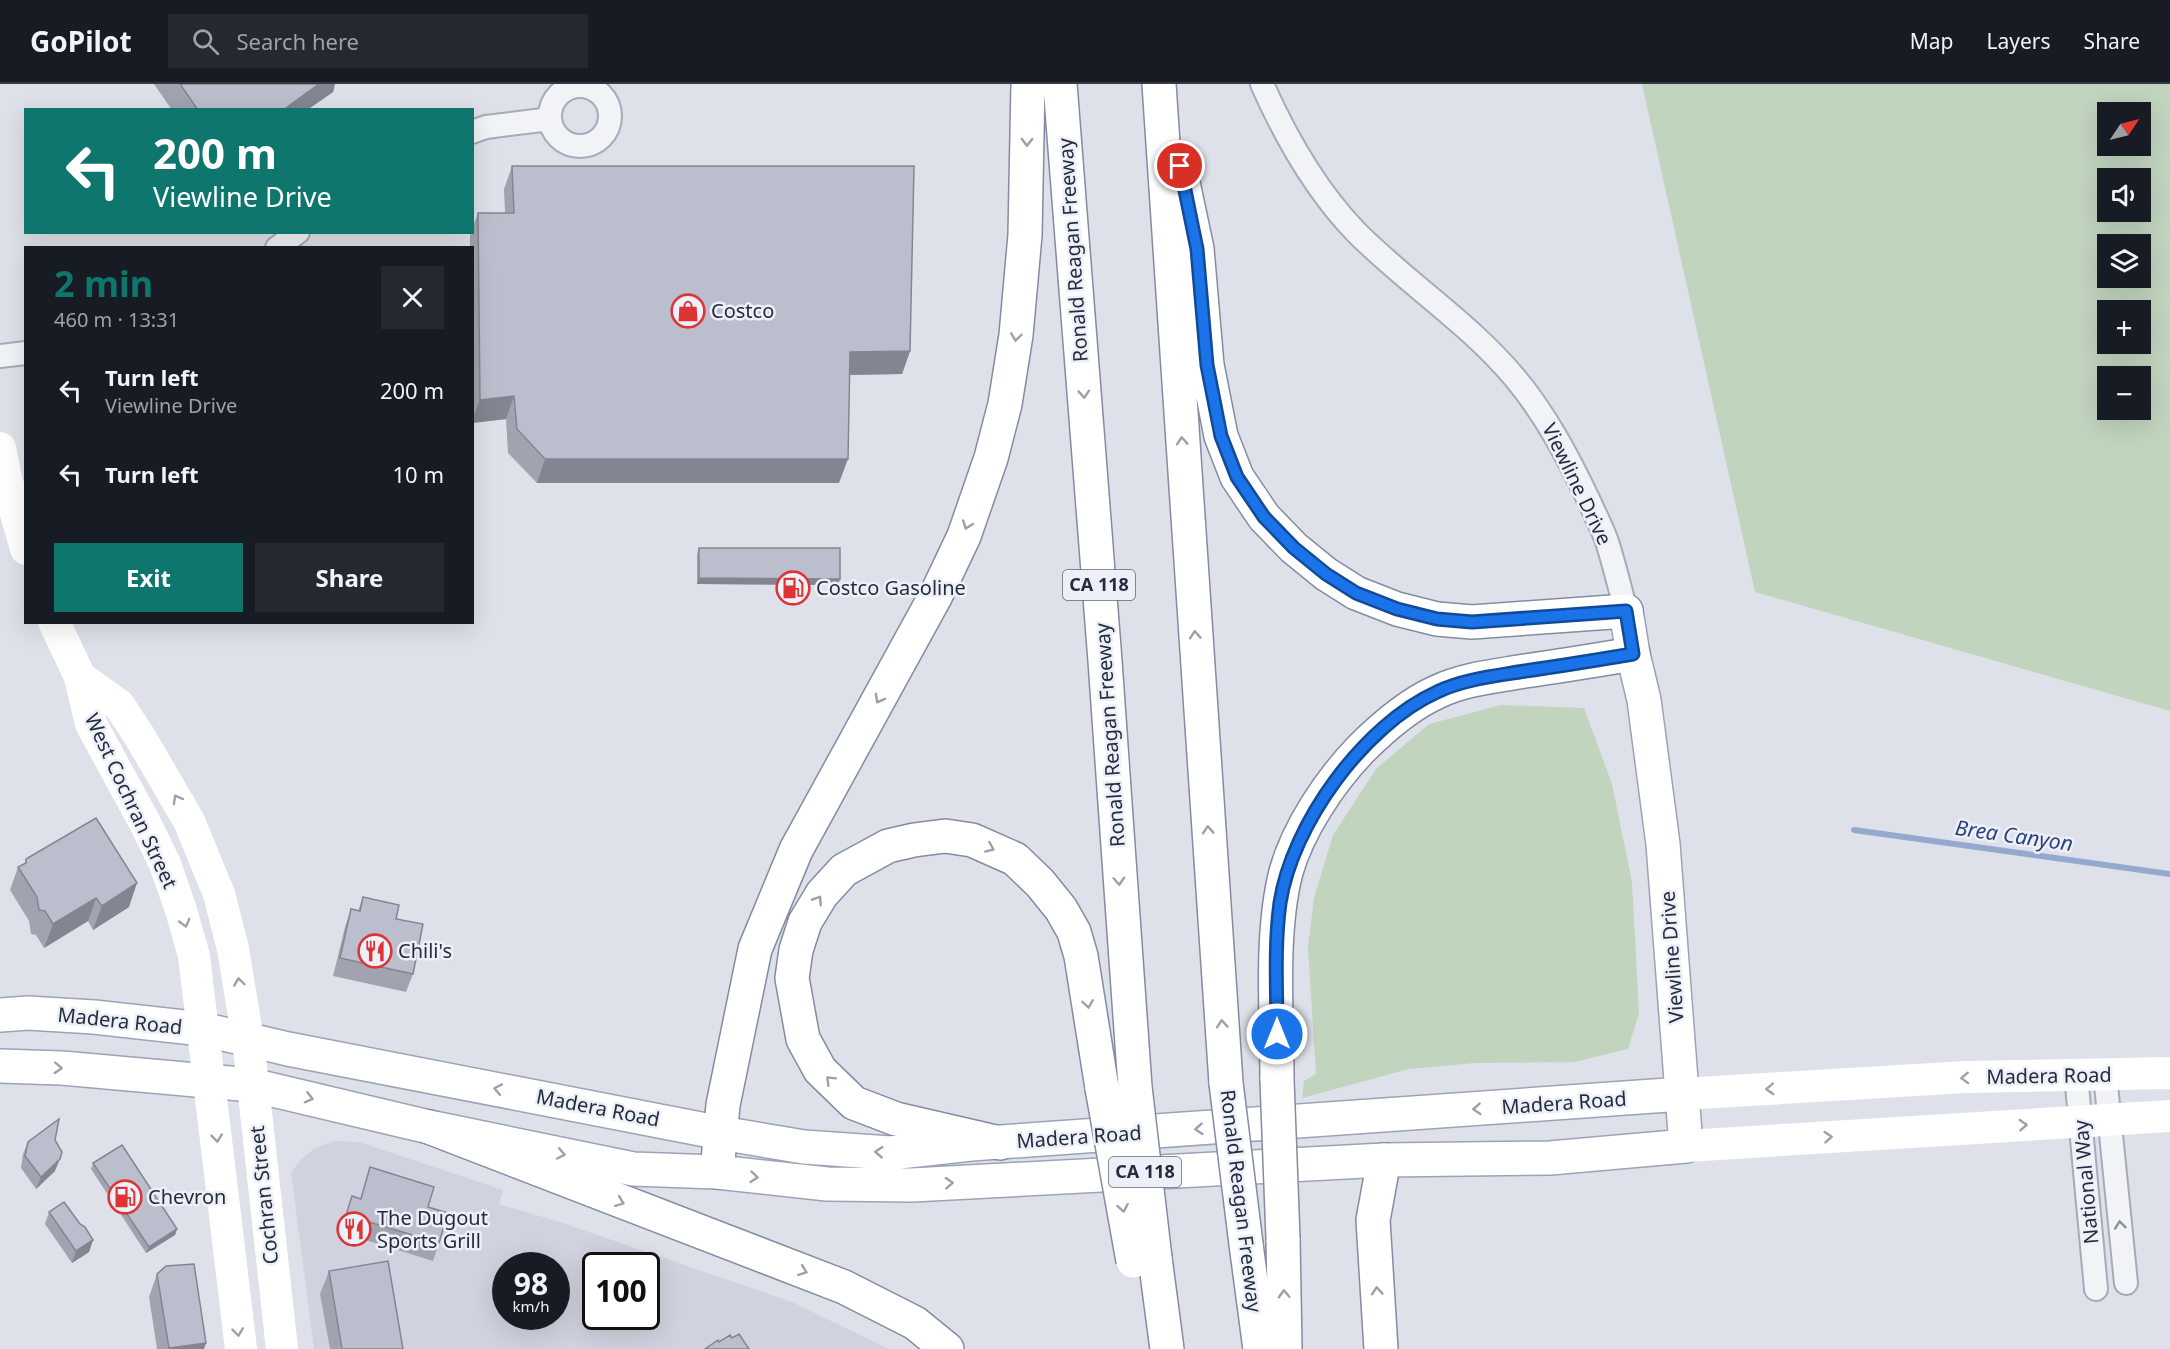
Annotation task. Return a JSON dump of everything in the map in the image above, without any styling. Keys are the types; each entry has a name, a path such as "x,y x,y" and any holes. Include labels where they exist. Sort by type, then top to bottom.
{"main road":[{"path":"717,1172 723,1105 755,949 796,850 936,595 964,536 991,458 1005,404 1016,335 1025,235 1028,84"},
{"name":"Ronald Reagan Freeway","path":"1060,84 1105,661 1135,1087 1144,1259 1167,1349"},
{"path":"1161,84 1197,249 1207,365 1221,436 1237,477 1264,517 1326,574 1356,593 1397,609 1437,619 1472,622 1626,611"},
{"name":"Ronald Reagan Freeway","path":"1161,84 1226,1083 1260,1349"},
{"name":"Viewline Drive","path":"1626,611 1644,700 1663,844 1686,1146"},
{"path":"1285,1349 1277,1080 1277,942 1280,903 1296,845 1330,786 1350,761 1403,712 1437,691 1483,678 1633,654"},
{"path":"1000,1143 896,1119 854,1103 820,1070 803,1039 792,978 796,950 805,922 822,894 844,870 888,846 945,836 972,840 1015,859 1040,883 1061,909 1081,956 1102,1088 1144,1259 1149,1349"},
{"name":"Madera Road","path":"0,1014 28,1013 94,1017 202,1029 721,1133 804,1147 890,1153 1000,1143 1682,1094"},
{"name":"Madera Road","path":"0,1066 62,1068 252,1085 429,1127 633,1168 717,1172 827,1184 912,1185 1384,1160 1550,1158 1686,1146"},
{"path":"429,1127 844,1287 915,1323 947,1349"},
{"path":"1381,1349 1372,1220 1384,1160"}],"street":[{"name":"Viewline Drive","path":"1262,84 1297,154 1324,194 1356,232 1480,341 1515,378 1544,417 1573,467 1608,543 1626,611"},
{"path":"474,131 550,119"},
{"path":"280,246 295,234"},
{"path":"0,356 24,353"},
{"path":"0,448 24,542"},
{"name":"West Cochran Street","path":"55,624 80,678 91,724 145,823 165,864 182,910 194,956 202,1029"},
{"name":"West Cochran Street","path":"80,678 119,705 189,821 219,894 234,949 248,1040"},
{"name":"Cochran Street","path":"202,1029 241,1349"},
{"name":"Cochran Street","path":"248,1040 282,1349"},
{"name":"Madera Road","path":"1682,1094 1966,1077 2170,1073"},
{"name":"National Way","path":"2091,1075 2095,1121 2096,1289"},
{"name":"Madera Road","path":"1686,1146 2170,1116"},
{"name":"National Way","path":"2095,1121 2126,1283"}],"shaded area":[{"path":"334,1141 359,1142 503,1190 499,1204 647,1252 582,1252 582,1330 660,1330 660,1256 792,1302 889,1349 314,1349 291,1173 300,1160 315,1148"}],"green space":[{"path":"1642,84 2170,84 2170,711 1755,592"},
{"path":"1501,705 1584,708 1612,784 1632,882 1639,1013 1628,1049 1575,1062 1475,1063 1409,1069 1302,1098 1304,1081 1316,1074 1308,947 1314,898 1333,835 1376,769 1429,724"}],"building":[{"path":"180,84 319,84 286,108 197,108"},
{"name":"Costco","path":"512,166 914,166 910,351 850,352 848,459 545,459 517,429 514,396 480,400 478,213 514,213"},
{"path":"699,548 840,548 840,579 699,578"},
{"path":"96,818 137,883 102,906 96,898 53,924 45,911 39,910 37,897 18,867 26,863 26,859"},
{"name":"Chili's","path":"363,897 399,905 396,919 423,924 413,974 340,958 351,909 360,911"},
{"path":"59,1119 55,1140 62,1152 60,1159 41,1177 25,1156 28,1142"},
{"path":"122,1145 177,1229 149,1247 93,1163"},
{"path":"370,1167 434,1187 428,1207 448,1213 439,1243 346,1215 352,1196 361,1199"},
{"path":"64,1202 93,1240 76,1251 49,1212"},
{"path":"388,1261 403,1349 342,1349 329,1271"},
{"path":"194,1264 206,1343 169,1348 157,1274 166,1266"},
{"path":"739,1334 749,1349 705,1349 718,1340 719,1342 730,1335 732,1338"}],"waterway":[{"name":"Brea Canyon","path":"1854,830 2170,874"}],"place":[{"name":"Costco","path":"688,311"},
{"name":"Costco Gasoline","path":"793,588"},
{"name":"Chili's","path":"375,951"},
{"name":"Chevron","path":"125,1197"},
{"name":"The Dugout Sports Grill","path":"354,1229"}],"route":[{"path":"1180,166 1197,249 1207,365 1221,436 1237,477 1264,517 1294,548 1326,574 1356,593 1397,609 1437,619 1472,622 1626,611 1633,654 1483,678 1437,691 1403,712 1370,740 1350,761 1330,786 1313,814 1296,845 1287,871 1280,903 1277,942 1277,1034"}]}
